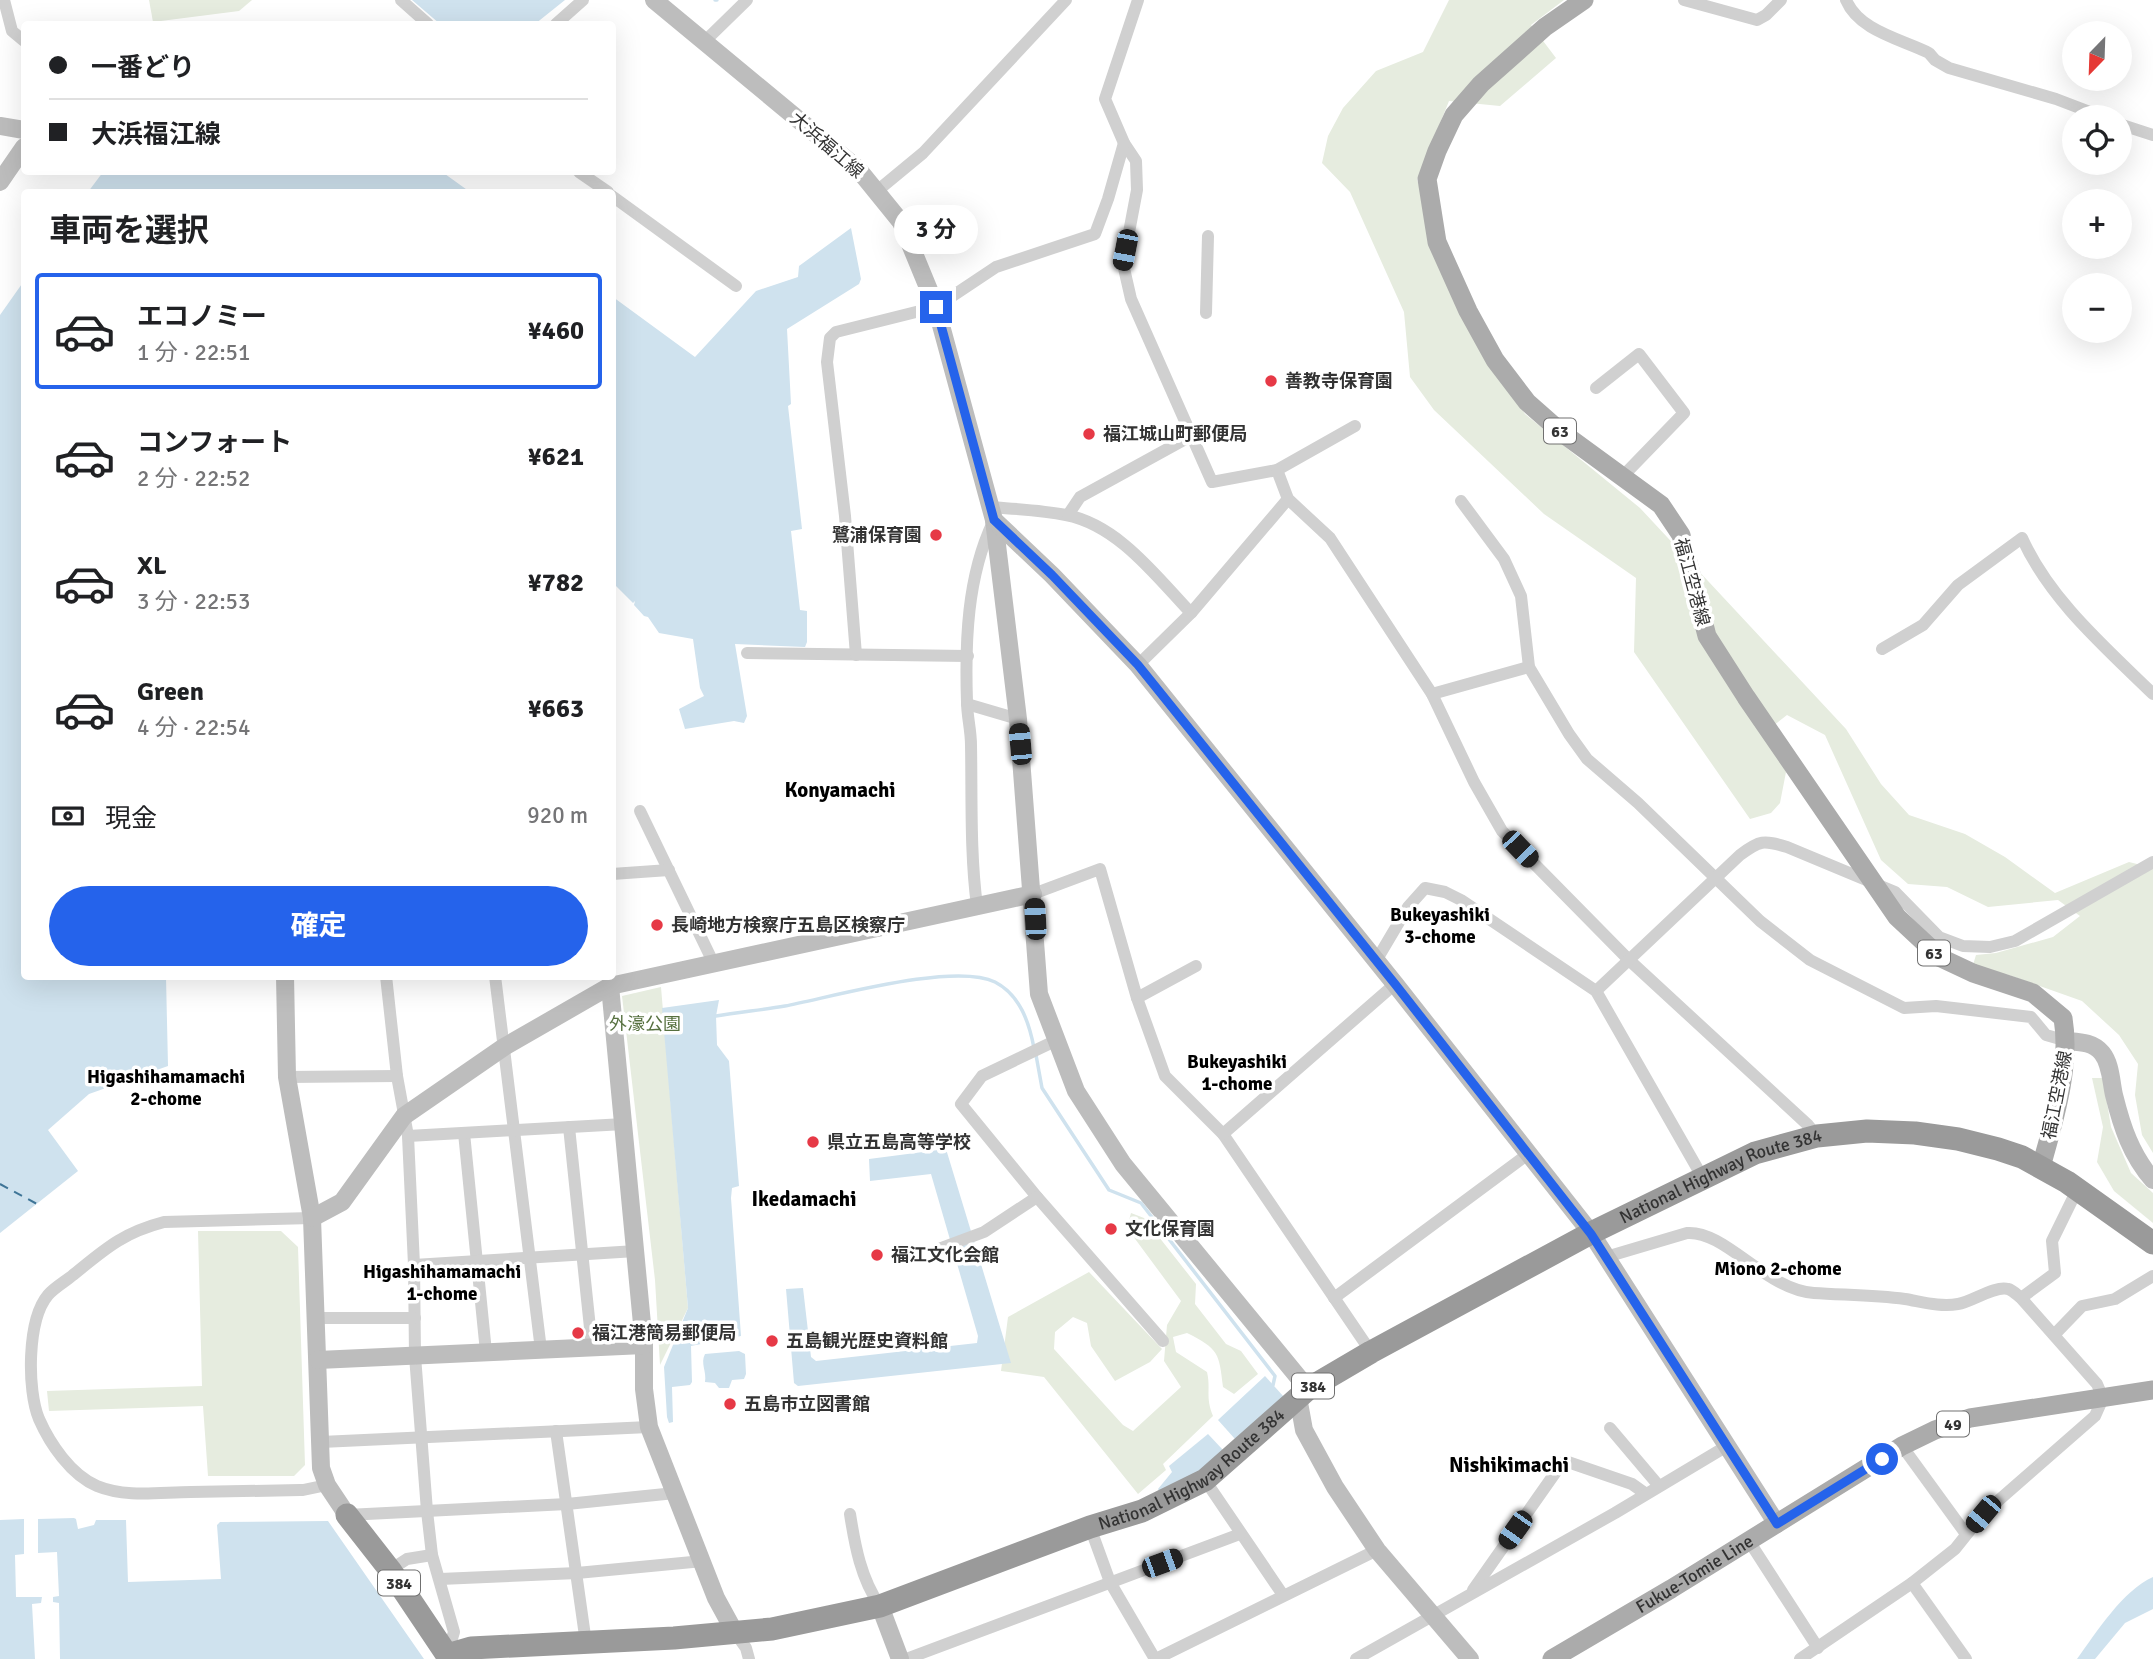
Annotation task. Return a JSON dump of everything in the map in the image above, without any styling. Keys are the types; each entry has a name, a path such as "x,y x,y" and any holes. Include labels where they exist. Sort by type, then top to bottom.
{"highway":[{"name":"National Highway Route 384","path":"448,1657 471,1648 674,1638 772,1629 880,1606 927,1586 1142,1511 1205,1480 1303,1393 1371,1352 1591,1234 1755,1153 1817,1136 1867,1131 1935,1135 1998,1149 2022,1157 2078,1188 2153,1243"},
{"name":"384","path":"347,1515 390,1570 448,1657"}],"main road":[{"name":"福江空港線","path":"1584,0 1545,27 1481,84 1454,116 1427,179 1437,242 1468,311 1495,360 1527,402 1561,432 1661,505 1681,535 1707,636 1897,917 1941,958 1973,973 2033,993 2063,1018 2067,1041 2056,1112 2041,1167"},
{"name":"Fukue-Tomie Line","path":"1552,1659 1671,1590 1902,1446 1935,1430 1970,1418 2153,1390"}],"street":[{"path":"4,0 12,31 21,38"},
{"path":"401,0 425,21"},
{"path":"559,21 583,0"},
{"name":"大浜福江線","path":"654,0 858,169 901,222 936,307 992,513 1018,719 1039,994 1076,1091 1123,1164 1303,1393"},
{"path":"704,42 747,0"},
{"path":"877,191 923,153 1066,0"},
{"path":"1138,0 1105,99 1124,143 1136,161 1137,190 1122,264 1130,299 1212,482 1277,470 1355,426"},
{"path":"1545,27 1566,0"},
{"path":"1684,0 1757,20 1781,0"},
{"path":"1846,0 1851,13 1861,22 1929,53 1934,60 1949,68 2072,105"},
{"path":"0,126 21,130"},
{"path":"2132,128 2153,135"},
{"path":"856,654 845,516 827,362 831,338 836,332 936,307 996,267 1095,234 1124,143"},
{"path":"0,182 21,151"},
{"path":"583,175 604,189"},
{"path":"616,199 736,286"},
{"path":"1206,313 1208,236"},
{"path":"1596,388 1639,354 1684,413 1622,477"},
{"path":"1068,515 1080,497 1191,436"},
{"path":"1277,470 1288,499 1330,538 1432,694 1474,782 1502,831 1629,960 1817,1136"},
{"path":"1138,665 1191,613 1288,499"},
{"path":"1461,501 1504,559 1521,596 1529,667 1587,759 1638,803 1760,921 1810,960 1904,1008 1936,1006 2031,1017 2046,1035 2095,1046 2104,1055 2122,1126 2140,1164 2153,1180"},
{"path":"992,513 1068,515 1105,531 1131,549 1191,613"},
{"path":"976,906 973,879 971,736 967,704 968,656 972,583 992,513"},
{"path":"992,513 1138,665 1395,984 1591,1234 1777,1524"},
{"path":"1882,649 1923,625 1958,585 2022,538 2031,559 2054,592 2153,694"},
{"path":"747,653 968,656"},
{"path":"1432,694 1529,667"},
{"path":"967,704 1018,719"},
{"path":"640,811 713,962"},
{"path":"1596,991 1757,842 1769,842 1827,862 1895,892 1938,937 1963,946 1990,947 2015,941 2153,862"},
{"path":"616,980 1033,894 1100,869 1138,998 1165,1076 1223,1135 1371,1352"},
{"path":"616,874 668,870"},
{"path":"1376,961 1408,907 1425,888 1445,892 1461,900 1596,991 1704,1180"},
{"path":"1138,998 1196,966"},
{"path":"285,980 286,1077 312,1218 321,1468 327,1485 347,1515 567,1504 675,1493"},
{"path":"386,980 397,1076 408,1136 415,1356 427,1511 432,1555 454,1632 448,1657"},
{"path":"496,980 541,1350"},
{"path":"327,1485 303,1490 127,1493 97,1486 86,1480 70,1466 46,1433 38,1416 33,1384 33,1336 48,1295 120,1238 163,1222 312,1218 342,1202 404,1116 504,1047 610,981 645,1345 644,1389 649,1427 716,1598 747,1648 749,1659"},
{"path":"1223,1135 1395,984"},
{"path":"1057,1040 982,1076 961,1104 1037,1197 1163,1341"},
{"path":"286,1077 397,1076"},
{"path":"408,1136 624,1124"},
{"path":"569,1127 592,1348"},
{"path":"464,1133 486,1352"},
{"path":"1334,1298 1528,1154"},
{"path":"2021,1298 2055,1273 2052,1241 2078,1188"},
{"path":"942,1248 984,1232 1037,1197"},
{"path":"1606,1257 1687,1233 1699,1232 1719,1242 1769,1277 1801,1292 1905,1299 1936,1305 1960,1304 1999,1289 2008,1289 2021,1298 2097,1384 2103,1398 2095,1416 1983,1514 1955,1549 1912,1583 1800,1659"},
{"path":"414,1265 636,1251"},
{"path":"2054,1335 2082,1306 2115,1299 2153,1276"},
{"path":"316,1318 415,1318"},
{"path":"318,1360 645,1345"},
{"path":"1303,1393 1304,1430 1335,1487 1377,1550 1470,1659"},
{"path":"321,1442 649,1427"},
{"path":"1610,1428 1659,1486"},
{"path":"556,1432 586,1643"},
{"path":"1356,1659 1727,1446"},
{"path":"1902,1446 1966,1534"},
{"path":"1471,1594 1566,1461 1632,1484 1646,1494"},
{"path":"1205,1480 1283,1595"},
{"path":"850,1514 855,1548 870,1592 880,1606 900,1659"},
{"path":"1090,1527 1110,1582 1155,1659 1377,1550"},
{"path":"905,1659 1240,1534"},
{"path":"1749,1541 1818,1648"},
{"path":"390,1570 407,1559 432,1555"},
{"path":"440,1579 577,1573 703,1561"},
{"path":"1912,1583 1966,1659"}],"green space":[{"path":"149,0 252,0 239,11 153,21"},
{"path":"1449,0 1564,0 1531,25 1556,58 1500,106 1449,101 1417,180 1470,331 1525,414 1640,508 1846,729 1881,784 1909,815 1965,834 2005,857 2055,893 2129,862 2153,868 2153,1153 2142,1135 2135,1095 2138,1064 2119,1035 2082,1001 2009,975 1972,968 1976,955 1996,953 2053,937 2080,916 2058,900 1988,907 1947,887 1908,884 1881,860 1825,735 1787,715 1764,733 1786,772 1780,803 1771,813 1750,819 1634,652 1636,578 1544,514 1434,410 1410,377 1404,312 1350,192 1322,163 1328,136 1343,108 1376,71 1423,52"},
{"name":"外濠公園","path":"661,987 688,1308 660,1365 655,1280 622,996"},
{"path":"2092,1078 2103,1078 2111,1127 2131,1173 2153,1193 2153,1223 2114,1191 2097,1162 2103,1127"},
{"path":"1131,1213 1144,1218 1196,1284 1195,1304 1226,1344 1241,1351 1258,1374 1234,1394 1223,1387 1216,1353 1206,1343 1187,1333 1173,1337 1176,1352 1207,1372 1209,1404 1213,1416 1163,1464 1166,1470 1138,1494 1044,1377 1001,1371 1008,1317 1089,1272 1162,1349 1150,1362 1115,1381 1091,1346 1087,1323 1073,1317 1055,1332 1054,1349 1123,1425 1133,1431 1181,1387 1164,1361 1167,1325 1181,1301 1127,1228"},
{"path":"198,1231 281,1231 298,1247 305,1465 294,1476 208,1476 203,1406 49,1411 47,1391 202,1386"}],"water":[{"path":"412,0 565,0 539,21 436,21"},
{"path":"101,175 446,175 466,189 90,189"},
{"path":"851,228 861,279 859,284 787,329 791,404 788,406 802,529 791,531 800,610 807,611 807,642 805,647 735,644 747,716 744,723 734,721 685,729 679,709 704,696 700,688 693,639 659,633 648,617 634,605 635,601 633,603 616,586 616,299 695,357 756,291 798,277 799,266"},
{"path":"21,285 21,980 166,980 168,1066 89,1094 48,1130 78,1171 0,1233 0,315"},
{"path":"719,1000 716,1016 717,1045 729,1061 739,1186 732,1188 731,1198 741,1336 691,1346 692,1382 690,1385 672,1387 673,1422 669,1423 664,1367 688,1308 662,1008"},
{"path":"946,1149 1011,1363 798,1386 794,1383 786,1289 803,1288 811,1357 816,1361 977,1343 978,1336 931,1174 870,1181 869,1159"},
{"path":"739,1351 745,1354 744,1379 732,1380 729,1388 719,1388 715,1383 705,1382 705,1354"},
{"path":"1265,1376 1284,1397 1235,1439 1218,1420"},
{"path":"1208,1434 1223,1450 1187,1482 1160,1493 1158,1489 1172,1472 1169,1466"},
{"path":"74,1518 78,1529 94,1525 96,1520 126,1520 128,1582 221,1579 217,1525 220,1522 328,1521 424,1659 60,1659 59,1603 53,1602 53,1597 59,1596 57,1552 38,1553 38,1519"},
{"path":"24,1519 24,1554 15,1555 16,1597 42,1597 41,1603 32,1604 35,1659 0,1659 0,1520"},
{"path":"2153,1577 2153,1609 2125,1623 2095,1659 2077,1659 2121,1602"}],"waterway":[{"path":"716,1016 785,1006 923,978 976,977 995,982 1011,994 1026,1019 1034,1048"},
{"path":"1036,1055 1042,1088 1109,1190 1141,1203 1275,1376 1273,1385"}],"ferry route":[{"path":"0,1184 37,1204"}],"place":[{"name":"善教寺保育園","path":"1271,381"},
{"name":"福江城山町郵便局","path":"1089,434"},
{"name":"鷺浦保育園","path":"936,535"},
{"name":"長崎地方検察庁五島区検察庁","path":"657,925"},
{"name":"県立五島高等学校","path":"813,1142"},
{"name":"文化保育園","path":"1111,1229"},
{"name":"福江文化会館","path":"877,1255"},
{"name":"福江港簡易郵便局","path":"578,1333"},
{"name":"五島観光歴史資料館","path":"772,1341"},
{"name":"五島市立図書館","path":"730,1404"}],"district":[{"name":"Konyamachi","path":"840,790"},
{"name":"Bukeyashiki 3-chome","path":"1440,925"},
{"name":"Bukeyashiki 1-chome","path":"1237,1072"},
{"name":"Higashihamamachi 2-chome","path":"166,1087"},
{"name":"Ikedamachi","path":"804,1199"},
{"name":"Miono 2-chome","path":"1778,1268"},
{"name":"Higashihamamachi 1-chome","path":"442,1282"},
{"name":"Nishikimachi","path":"1509,1465"}],"route":[{"path":"936,307 994,520 1052,575 1138,665 1395,984 1591,1234 1777,1524 1882,1459"}]}
